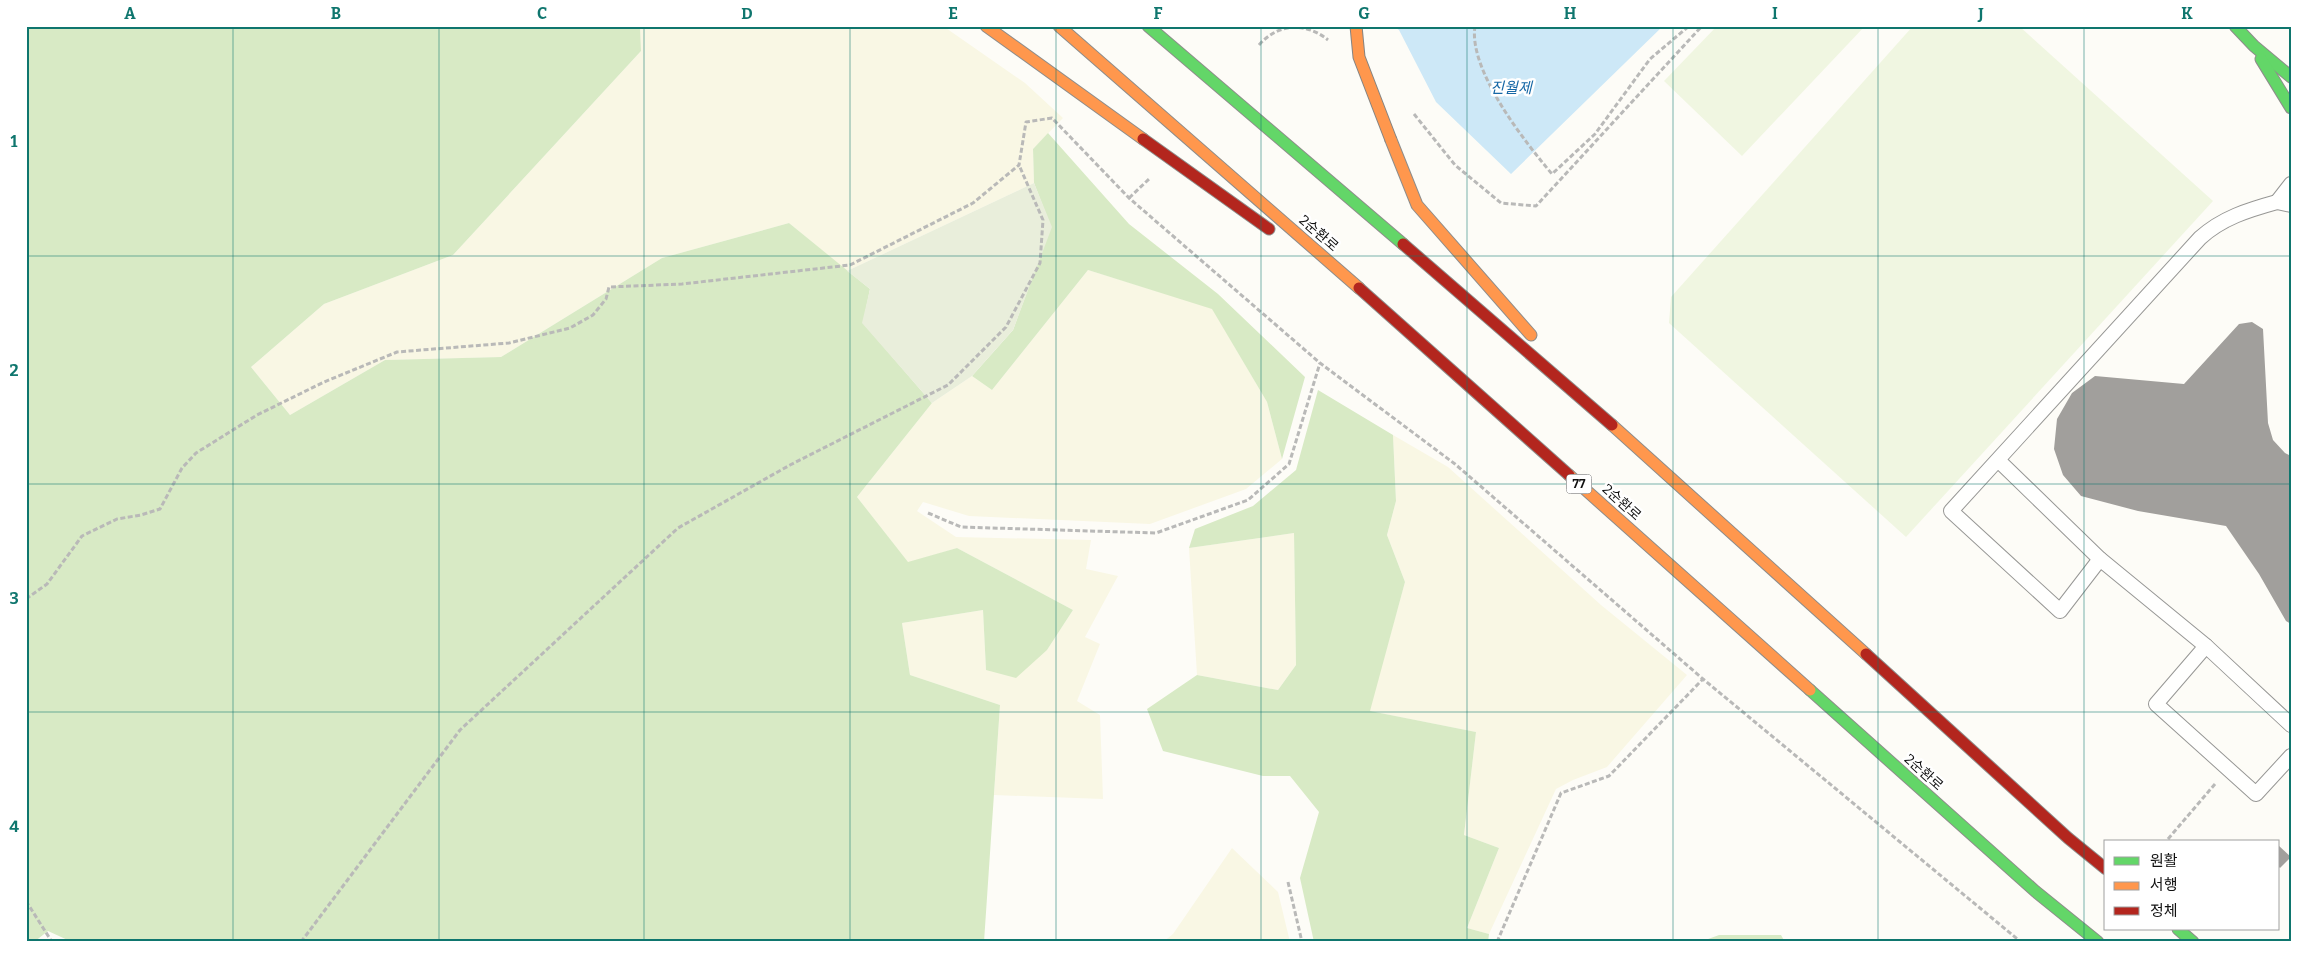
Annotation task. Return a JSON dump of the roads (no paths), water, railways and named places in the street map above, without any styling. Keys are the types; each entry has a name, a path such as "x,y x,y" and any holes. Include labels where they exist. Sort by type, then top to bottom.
{"main road":[{"path":"986,26 1280,237"},
{"name":"2순환로","path":"1059,26 1390,315 2034,891 2098,942"},
{"path":"1148,26 1594,408 2068,838 2104,867"},
{"path":"1356,26 1359,57 1417,205 1594,408"},
{"path":"2236,26 2254,46 2291,76"},
{"path":"2254,46 2291,108"},
{"path":"1296,248 1390,315"},
{"path":"2179,930 2193,942"}],"lane":[{"path":"2277,202 2291,184"},
{"path":"2100,559 2060,611 1951,511 2200,238 2215,225 2236,214 2277,202 2291,205"},
{"path":"1999,460 2100,559 2206,646 2291,725"},
{"path":"2206,646 2156,704 2256,794 2291,756"}],"water":[{"name":"진월제","path":"1393,26 1663,26 1511,174 1436,102 1399,30"}]}
